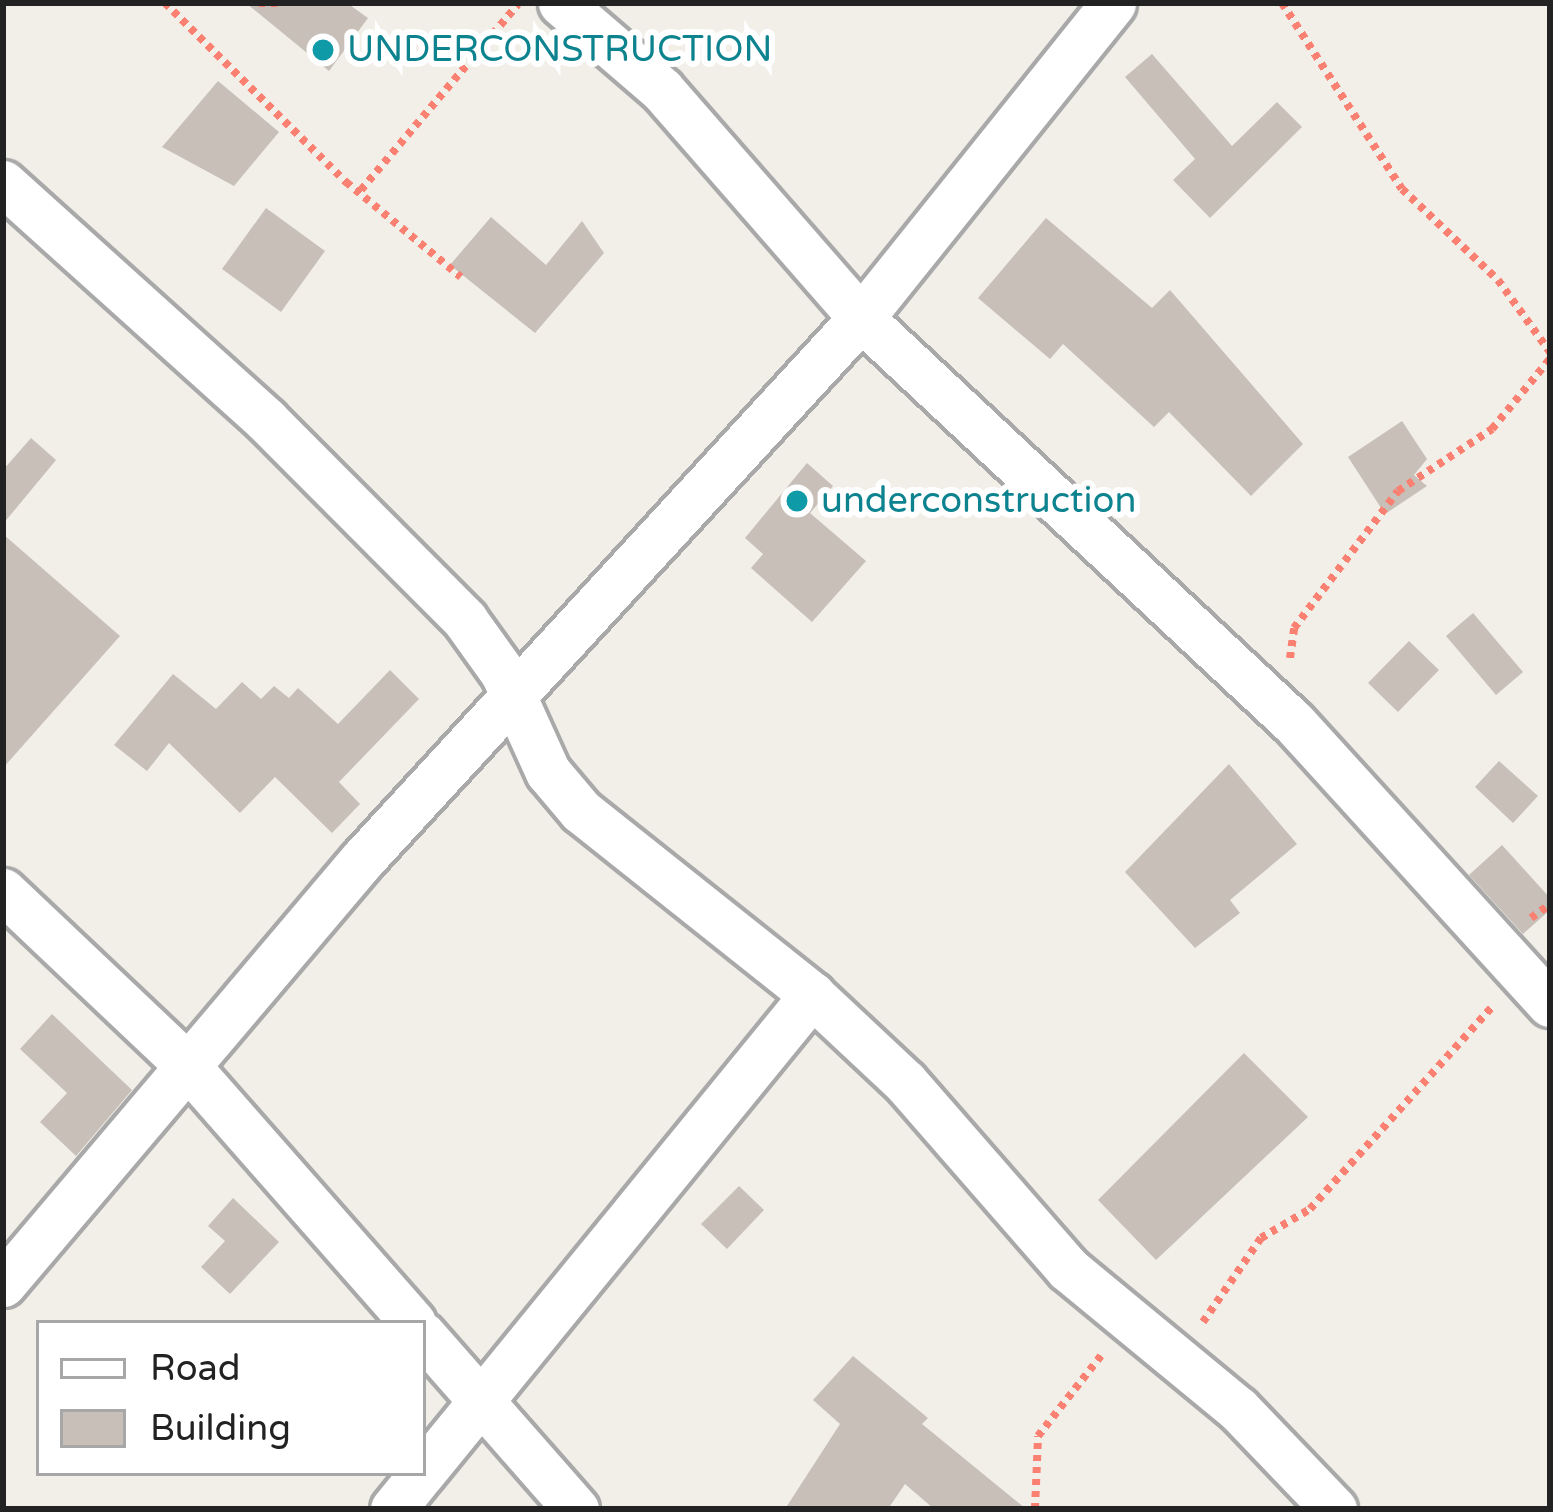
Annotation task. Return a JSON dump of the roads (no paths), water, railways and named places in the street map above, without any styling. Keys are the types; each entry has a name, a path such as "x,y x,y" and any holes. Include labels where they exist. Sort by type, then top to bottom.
{"street":[{"path":"561,3 662,90 861,318 1282,713 1550,1004"},
{"path":"3,1283 184,1062 861,318 1112,3"},
{"path":"3,183 266,420 465,620 516,701 548,772 581,811 812,994 1125,1323 1238,1409 1334,1509"},
{"path":"3,891 184,1062 410,1320"},
{"path":"426,1469 483,1402 559,1296 812,994"},
{"path":"426,1337 576,1509"},
{"path":"392,1509 420,1476"}],"place":[{"name":"UNDERCONSTRUCTION","path":"323,50"},
{"name":"underconstruction","path":"797,501"}]}
